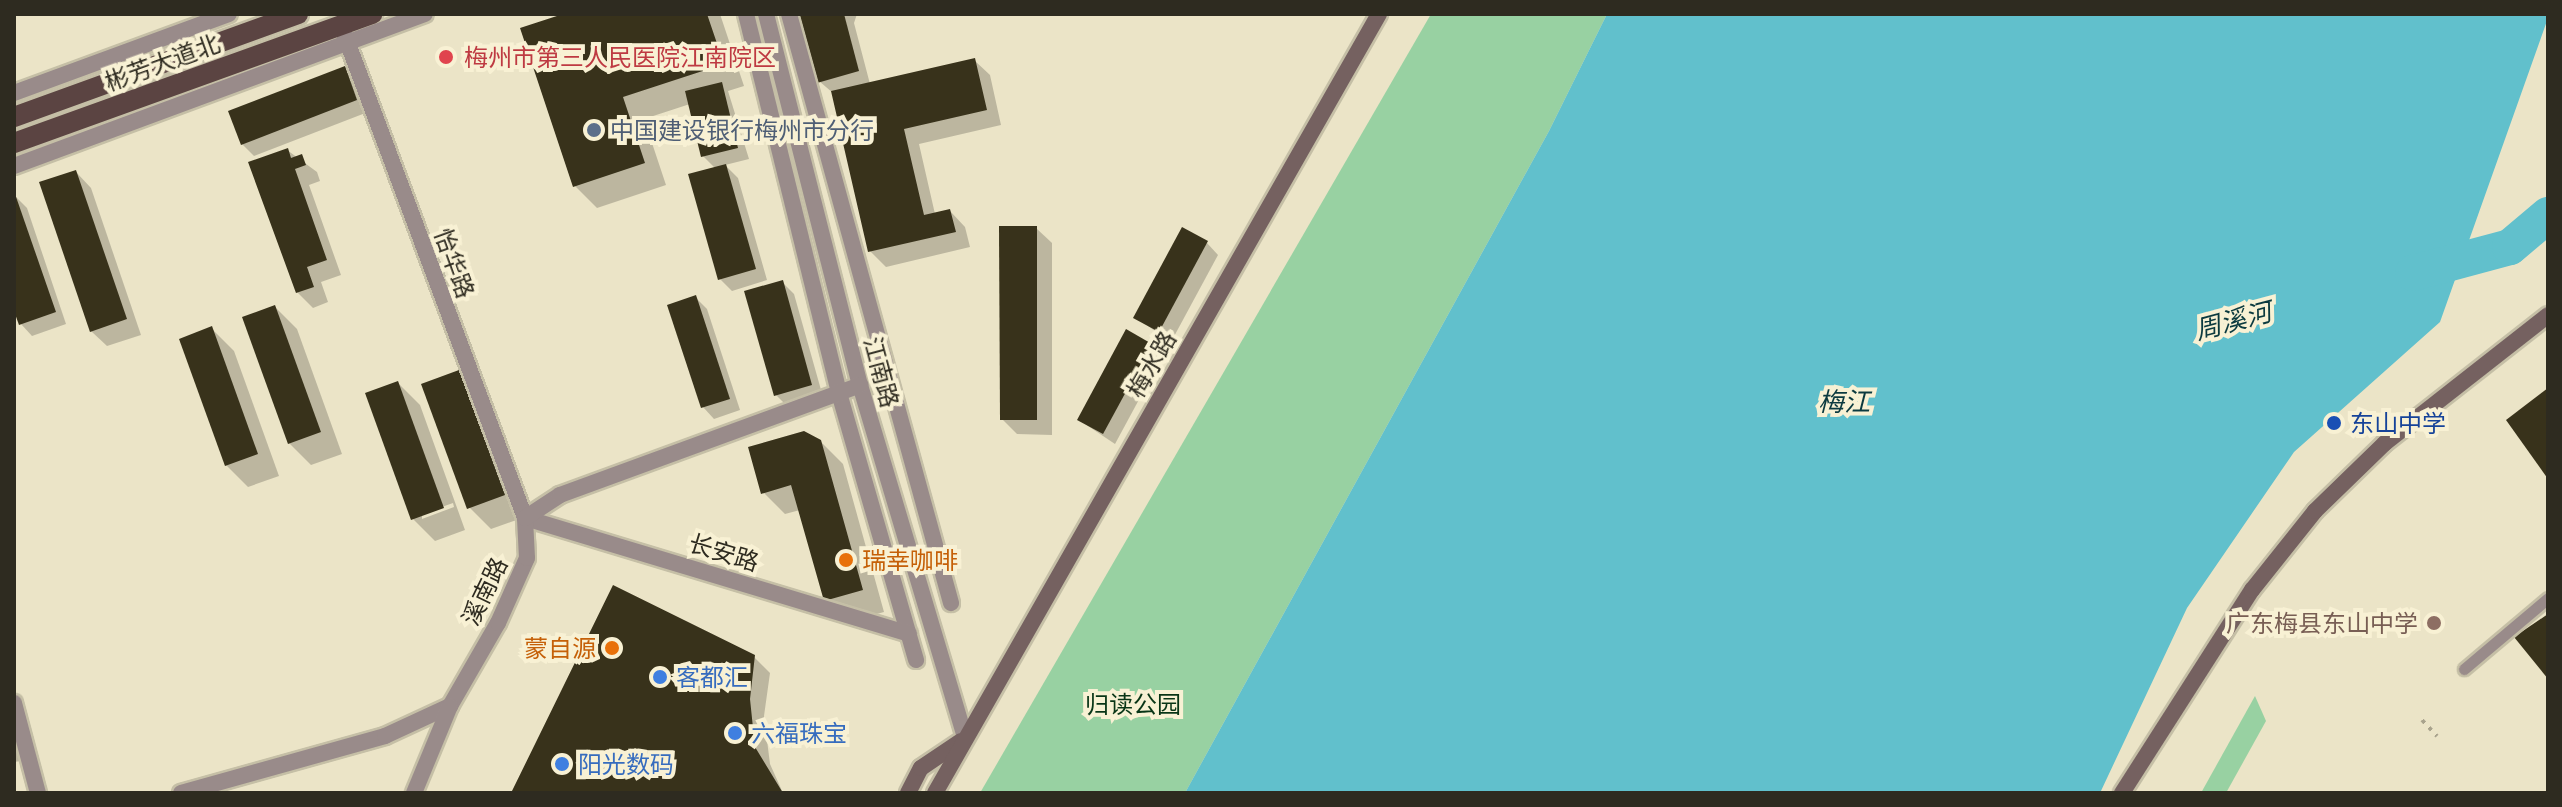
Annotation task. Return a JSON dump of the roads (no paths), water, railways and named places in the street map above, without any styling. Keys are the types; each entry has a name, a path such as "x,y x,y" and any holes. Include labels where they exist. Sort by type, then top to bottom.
{"main road":[{"name":"彬芳大道北","path":"14,117 298,14"},
{"name":"彬芳大道北","path":"14,143 344,34 373,14"},
{"name":"梅水路","path":"935,793 1379,14"},
{"path":"2122,793 2252,590 2315,511 2385,443 2548,315"},
{"name":"梅水路","path":"908,793 921,768 965,738"}],"street":[{"path":"14,93 229,14"},
{"path":"14,166 344,34 425,14"},
{"path":"746,14 839,393 916,660"},
{"name":"江南路","path":"766,14 860,385 965,738"},
{"path":"789,14 951,603"},
{"name":"怡华路","path":"344,34 525,518"},
{"path":"525,518 560,495 860,385"},
{"name":"长安路","path":"525,518 909,634"},
{"name":"溪南路","path":"414,793 450,706 498,623 527,558 525,518"},
{"path":"14,703 38,793"},
{"path":"181,793 385,736 450,706"}],"lane":[{"path":"2464,669 2548,598"}],"water":[{"name":"梅江","path":"1607,14 2548,14 2548,18 2440,322 2294,452 2187,608 2100,793 1185,793 1549,131"}],"waterway":[{"name":"周溪河","path":"2413,273 2510,247 2548,215"}],"place":[{"name":"梅州市第三人民医院江南院区","path":"446,57"},
{"name":"中国建设银行梅州市分行","path":"594,130"},
{"name":"东山中学","path":"2334,423"},
{"name":"瑞幸咖啡","path":"846,560"},
{"name":"广东梅县东山中学","path":"2434,623"},
{"name":"蒙自源","path":"612,648"},
{"name":"客都汇","path":"660,677"},
{"name":"六福珠宝","path":"735,733"},
{"name":"阳光数码","path":"562,764"}],"park label":[{"name":"归读公园","path":"1133,704"}]}
